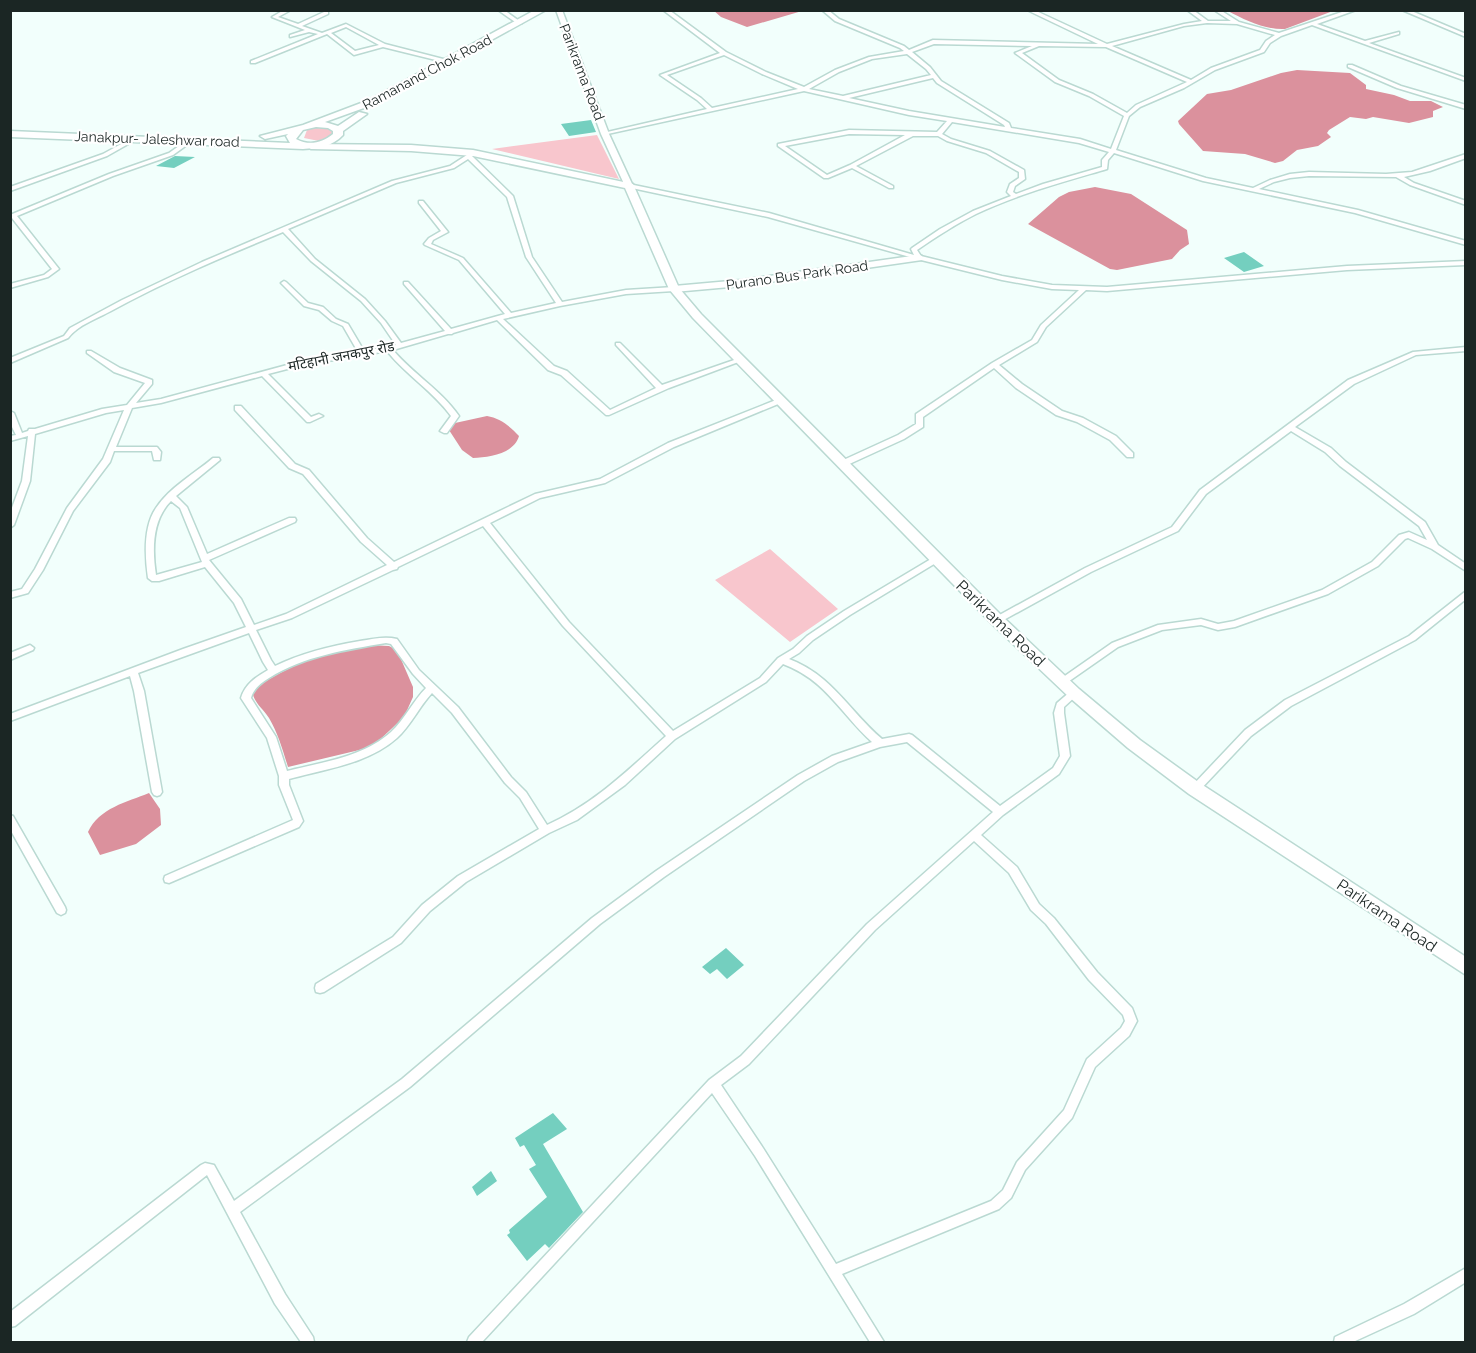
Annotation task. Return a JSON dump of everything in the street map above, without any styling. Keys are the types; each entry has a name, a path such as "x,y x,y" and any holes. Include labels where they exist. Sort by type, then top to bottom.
{"main road":[{"name":"Ramanand Chok Road","path":"302,127 372,102 542,10"},
{"name":"Ramanand Chok Road","path":"307,146 331,141 338,132 358,116 557,10"},
{"path":"307,146 291,139 292,134 302,127 330,125 363,148"},
{"name":"Janakpur- Jaleshwar road","path":"10,127 247,138 276,135 302,127"},
{"name":"Janakpur- Jaleshwar road","path":"10,134 411,148 471,155 629,186"},
{"name":"Parikrama Road","path":"629,186 674,290 779,402 1062,682 1134,744 1195,789 1466,967"}],"street":[{"path":"289,10 274,17 321,34"},
{"path":"500,10 520,23"},
{"name":"Parikrama Road","path":"557,10 605,134 629,186"},
{"path":"665,10 724,53 764,73 804,89 951,120 1062,138 1113,151 1205,180 1255,189 1398,222 1466,243"},
{"path":"824,10 832,18 895,43 956,94 1007,124 1009,129"},
{"path":"1029,10 1189,81"},
{"path":"1189,10 1207,22"},
{"path":"1216,10 1237,23"},
{"path":"919,258 914,249 968,215 1015,196 1105,168 1105,160 1113,151 1127,115 1150,99 1182,87 1213,69 1262,51 1268,42 1279,35 1354,10"},
{"path":"1404,10 1466,36"},
{"path":"297,26 326,13"},
{"path":"605,134 804,89 837,71 870,58 908,52 933,42 1107,46 1184,25 1207,22 1237,23 1279,35"},
{"path":"1313,24 1466,80"},
{"path":"253,62 346,25 383,45 448,61"},
{"path":"292,36 309,30"},
{"path":"1457,32 1466,30"},
{"path":"328,33 354,53 383,45"},
{"path":"1364,43 1397,33"},
{"path":"1040,45 1018,53 1057,81 1091,95 1127,115"},
{"path":"711,110 699,99 663,75 724,53"},
{"path":"1350,66 1399,87 1466,107"},
{"path":"843,98 933,76"},
{"path":"939,134 951,120"},
{"path":"912,134 826,177 780,145 849,132 939,134 988,152 1022,171 1022,179 1012,184 1010,192 1015,196"},
{"path":"10,189 105,155 134,139"},
{"path":"10,286 46,276 56,269 12,217 111,175 171,154 189,141"},
{"path":"10,361 66,337 72,329 152,286 394,182 452,167 471,155 510,196 529,257 560,303"},
{"path":"1255,189 1268,182 1305,175 1396,175 1422,172 1466,156"},
{"path":"852,166 891,187"},
{"path":"1396,175 1412,184 1466,203"},
{"path":"629,186 769,215 919,258 1002,278 1083,290 1347,268 1466,263"},
{"path":"422,202 445,232 430,239 427,244 465,262 487,291 505,307 509,316"},
{"path":"284,229 297,240 303,251 375,312 399,345"},
{"name":"Purano Bus Park Road","path":"674,290 919,258"},
{"path":"284,283 306,305 315,305 346,326 361,352"},
{"path":"406,283 450,333"},
{"name":"मटिहानी जनकपुर रोड","path":"10,439 32,431 161,401 298,364 390,349 560,303 626,292 674,290"},
{"path":"842,464 901,437 920,425 919,416 994,365 1035,341 1043,326 1083,290"},
{"path":"498,318 544,362 551,368 564,373 605,412 612,413 633,400 660,388 739,360"},
{"path":"618,344 660,388"},
{"path":"390,349 414,376 447,404 455,416 444,431"},
{"path":"997,620 1088,570 1175,529 1203,492 1351,382 1415,353 1466,349"},
{"path":"10,595 25,591 39,570 70,510 107,460 129,407 148,380 117,370 89,352"},
{"path":"994,365 1018,386 1059,413 1080,420 1113,438 1130,455"},
{"path":"263,373 310,420 319,416"},
{"path":"10,718 289,616 538,496 602,481 671,445 779,402"},
{"path":"238,408 292,466 306,472 364,540 394,567"},
{"path":"10,413 20,436"},
{"path":"1290,426 1328,450 1422,524 1435,547"},
{"path":"10,525 28,472 32,431"},
{"path":"112,449 154,449 157,452 157,458"},
{"path":"216,460 158,510 153,529 149,565 152,578 206,561 292,520"},
{"path":"172,497 183,507 206,561 231,590 267,662 274,671"},
{"path":"485,522 566,624 672,736"},
{"path":"1062,682 1116,645 1161,627 1201,622 1218,627 1235,624 1325,592 1375,564 1402,537 1409,535 1435,547 1466,568"},
{"path":"320,988 397,940 426,908 462,879 545,830 574,817 622,782 672,736 763,680 780,660 796,651 810,638 847,613 936,559"},
{"path":"1195,789 1248,733 1288,703 1412,638 1466,594"},
{"path":"169,879 298,821 284,785 284,776 271,737 246,698 248,690 274,671 333,648 386,640 398,644 408,662 455,710 508,780 523,795 545,830"},
{"path":"10,657 30,648"},
{"path":"780,660 806,670 817,679 880,743"},
{"path":"134,672 157,792"},
{"path":"284,776 360,756 377,748 410,719 426,693 432,688"},
{"path":"474,1342 713,1084 745,1060 871,927 1000,812 1056,771 1061,765 1065,747 1059,713 1063,702 1074,693"},
{"path":"232,1209 406,1083 596,921 801,778 835,759 880,743 909,738 1000,812"},
{"path":"10,819 61,910"},
{"path":"833,1272 995,1205 1007,1194 1021,1166 1068,1114 1091,1063 1125,1032 1131,1021 1128,1012 1093,976 1050,921 1035,907 1013,870 974,835"},
{"path":"713,1084 759,1152 877,1342"},
{"path":"10,1321 205,1169 210,1169 215,1174 280,1299 308,1342"},
{"path":"1340,1342 1409,1309 1466,1274"}],"shaded area":[{"path":"713,10 802,11 747,27 721,17"},
{"path":"1228,11 1333,11 1285,29 1278,29 1248,21"},
{"path":"1297,70 1350,73 1366,85 1366,89 1410,101 1431,101 1443,107 1433,111 1433,117 1409,123 1373,117 1366,119 1350,117 1329,130 1327,133 1331,137 1318,146 1297,150 1283,161 1275,163 1245,154 1203,151 1179,124 1178,121 1207,94 1231,90"},
{"path":"319,126 329,127 335,131 334,134 319,141 304,138 307,130"},
{"path":"597,135 619,179 492,149"},
{"path":"1095,187 1131,194 1187,230 1189,244 1172,259 1117,270 1110,269 1028,224 1059,197 1069,192"},
{"path":"487,416 505,423 519,436 512,447 506,451 473,458 462,450 449,430 455,423"},
{"path":"770,549 838,609 790,642 715,580"},
{"path":"389,646 397,650 413,687 413,697 404,717 372,747 288,767 275,730 256,702 252,690 280,673 309,660 354,647"},
{"path":"149,793 160,809 161,825 136,844 100,855 88,832 93,824 106,811"}],"building":[{"path":"591,120 596,132 569,136 561,124"},
{"path":"175,156 195,157 174,168 156,166"},
{"path":"1244,252 1264,266 1244,272 1224,258"},
{"path":"726,948 744,965 727,979 717,969 710,974 702,967"},
{"path":"553,1113 567,1129 543,1144 583,1212 549,1248 545,1244 527,1261 507,1235 510,1233 509,1230 547,1197 529,1169 536,1165 524,1145 520,1147 515,1138"},
{"path":"491,1171 497,1181 477,1196 472,1187"}]}
